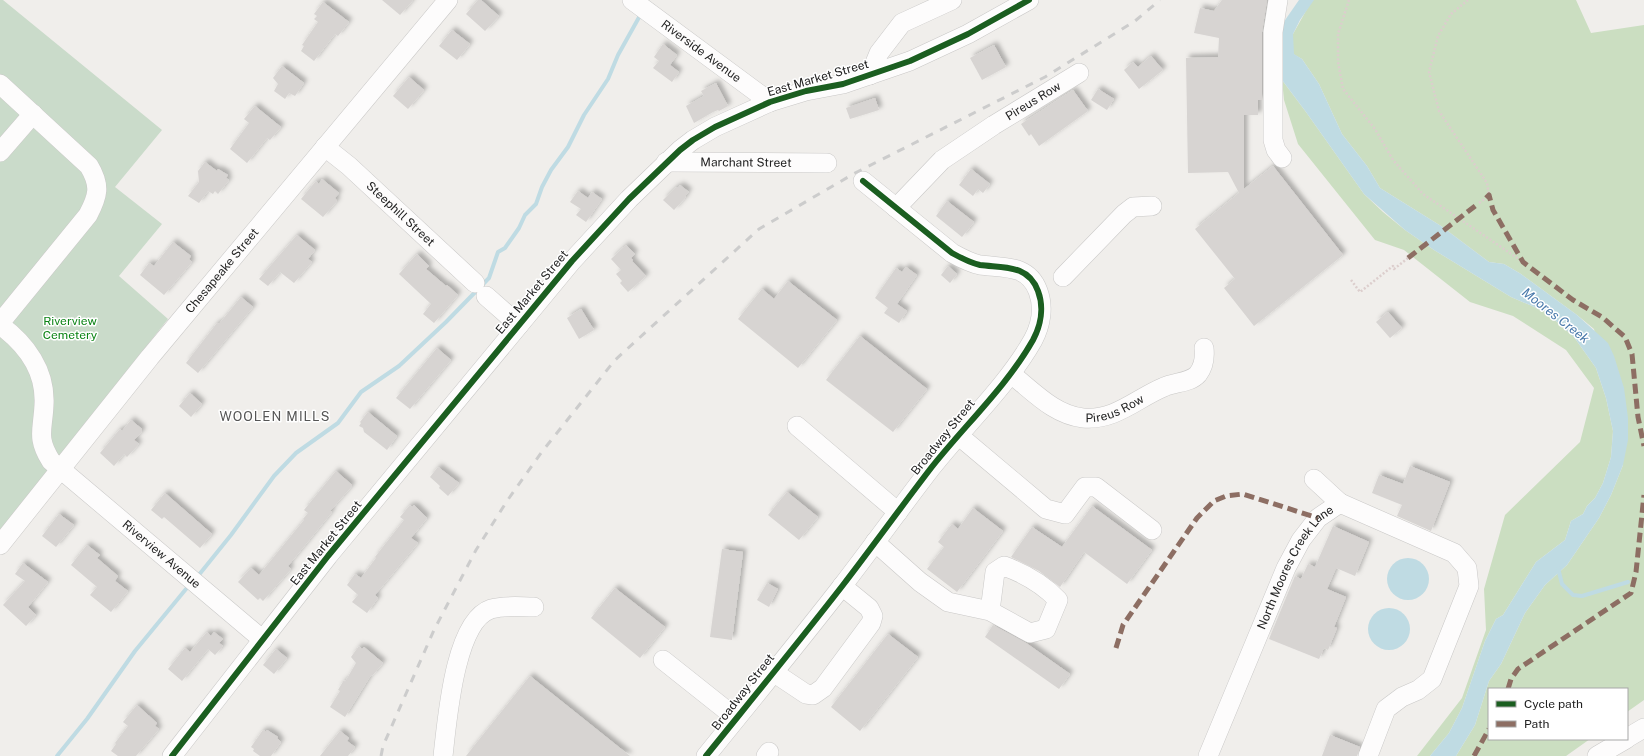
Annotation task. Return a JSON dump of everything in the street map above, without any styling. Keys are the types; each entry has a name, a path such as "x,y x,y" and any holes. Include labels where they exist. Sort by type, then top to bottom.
{"street":[{"name":"Chesapeake Street","path":"0,545 160,345 448,0"},
{"name":"Riverside Avenue","path":"632,0 770,102"},
{"path":"870,74 879,53 902,23 952,0"},
{"name":"East Market Street","path":"172,756 328,556 519,325 595,234 666,162 693,140 715,127 770,102 806,91 843,84 910,61 968,34 1029,0"},
{"path":"1278,0 1273,32 1272,140 1276,150 1282,158"},
{"name":"Pireus Row","path":"896,208 942,160 994,125 1079,73"},
{"path":"0,84 89,166 96,182 96,198 88,215 0,324"},
{"path":"0,152 33,114"},
{"name":"Steephill Street","path":"325,147 349,166 519,325"},
{"name":"Marchant Street","path":"666,162 826,163"},
{"name":"Broadway Street","path":"706,756 842,586 958,435 1011,374 1033,340 1038,328 1041,304 1038,290 1034,283 1024,273 1012,267 979,264 952,253 863,181"},
{"path":"1063,277 1124,214 1133,207 1152,206"},
{"name":"Riverview Avenue","path":"0,324 21,343 32,356 39,372 43,388 44,405 41,439 44,451 51,461 263,640"},
{"name":"Pireus Row","path":"1011,374 1049,405 1060,411 1082,418 1095,418 1124,410 1164,387 1189,381 1198,375 1203,367 1205,355 1204,348"},
{"path":"797,426 898,512"},
{"path":"958,435 1046,509 1065,514 1085,487 1096,486 1152,530"},
{"path":"1314,479 1340,503"},
{"name":"North Moores Creek Lane","path":"1208,756 1286,568 1301,540 1318,518 1340,503 1454,553 1467,568 1469,586 1432,679 1418,690 1402,697 1386,709 1368,756"},
{"path":"875,542 920,582 948,602 990,611"},
{"path":"773,672 806,694 813,695 823,688 871,623 873,616 869,608 842,586"},
{"path":"443,756 451,696 458,659 465,638 476,619 490,609 534,607"},
{"path":"663,660 736,718"},
{"path":"1628,738 1644,728"},
{"path":"1597,756 1624,740"}],"path":[{"path":"1349,0 1338,34 1338,62 1343,89 1375,129 1393,160 1423,194 1523,262"},
{"path":"1468,0 1450,14 1438,36 1429,72 1439,111 1487,183 1489,195"},
{"path":"1479,203 1486,198"},
{"path":"1351,280 1360,292 1393,266 1394,269 1408,258"}],"green space":[{"name":"Riverview Cemetery","path":"0,0 3,0 162,130 115,187 162,224 119,276 168,319 0,530"},
{"path":"1312,0 1576,0 1591,33 1644,25 1644,700 1628,711 1628,688 1488,688 1488,740 1589,740 1566,756 1456,756 1475,725 1489,681 1501,664 1525,613 1545,585 1567,565 1599,518 1611,495 1623,465 1594,329 1521,274 1504,264 1489,262 1441,226 1380,188 1367,166 1342,134 1319,84 1302,59 1293,54 1293,34"},
{"path":"1282,80 1364,194 1405,230 1434,250 1511,297 1546,312 1574,337 1596,368 1606,398 1613,431 1611,457 1603,483 1595,498 1587,506 1583,514 1571,521 1565,540 1536,562 1503,615 1496,619 1485,641 1462,708 1449,733 1430,756 1417,756 1462,698 1486,630 1484,589 1505,515 1580,442 1594,388 1566,350 1513,316 1470,302 1404,250 1375,240 1298,144 1284,100"}],"water":[{"name":"Moores Creek","path":"1299,0 1314,0 1300,20 1293,34 1294,54 1302,59 1319,84 1342,134 1367,166 1380,188 1441,226 1489,262 1504,264 1521,274 1577,315 1608,343 1614,356 1624,388 1628,418 1628,440 1623,465 1611,495 1599,518 1567,565 1545,585 1525,613 1501,664 1489,681 1475,725 1456,756 1430,756 1449,733 1462,708 1485,641 1496,619 1503,615 1536,562 1565,540 1571,521 1583,514 1587,506 1595,498 1603,483 1611,457 1613,431 1606,398 1596,368 1574,337 1546,312 1511,297 1434,250 1405,230 1364,194 1282,80 1280,52 1283,23"},
{"path":"1404,558 1412,558 1420,561 1426,567 1429,579 1426,591 1420,597 1412,600 1404,600 1396,597 1390,591 1387,583 1387,575 1390,567 1396,561"},
{"path":"1385,608 1393,608 1401,611 1407,617 1410,629 1407,641 1401,647 1393,650 1385,650 1377,647 1371,641 1368,633 1368,625 1371,617 1377,611"}],"building":[{"path":"382,0 413,0 400,15"},
{"path":"478,0 481,0 499,16 485,31 466,14"},
{"path":"1222,0 1267,0 1262,32 1262,100 1258,100 1258,115 1244,115 1244,189 1273,166 1343,255 1254,326 1224,288 1235,279 1195,229 1239,193 1228,172 1188,173 1186,58 1218,57 1219,38 1194,33 1200,8 1214,11"},
{"path":"323,2 349,22 338,36 335,34 314,61 301,51 304,46 302,45 318,22 314,19 317,16 314,14"},
{"path":"452,30 470,44 457,60 439,46"},
{"path":"663,44 677,55 670,65 679,72 672,82 653,68 659,61 654,57"},
{"path":"994,45 1006,67 982,80 970,58"},
{"path":"1151,56 1163,70 1139,89 1124,70 1133,62 1138,67"},
{"path":"282,66 304,83 295,96 289,93 285,99 274,91 278,84 273,78"},
{"path":"409,77 424,90 408,109 393,96"},
{"path":"716,83 728,106 719,111 713,112 694,123 686,106 704,96 701,91"},
{"path":"1098,89 1114,99 1107,110 1091,100"},
{"path":"1073,90 1088,111 1039,146 1031,134 1029,136 1021,124"},
{"path":"875,98 879,110 850,119 846,108"},
{"path":"255,106 281,127 270,140 267,138 247,163 230,149 249,123 244,119"},
{"path":"205,162 217,171 218,169 228,175 226,178 229,180 218,194 215,191 213,194 208,191 199,203 188,196 199,182 198,171"},
{"path":"971,169 990,184 983,193 978,189 973,196 959,185"},
{"path":"322,179 339,193 335,198 337,201 323,217 301,199 316,181 319,184"},
{"path":"680,185 689,192 674,210 663,200"},
{"path":"578,191 588,198 592,192 602,199 586,222 576,215 581,209 570,202"},
{"path":"947,201 974,222 962,237 936,216"},
{"path":"297,235 315,250 308,259 312,262 294,283 280,272 268,286 259,279"},
{"path":"173,242 191,256 189,259 192,262 164,295 140,275 149,263 154,266"},
{"path":"626,245 635,254 631,258 633,260 632,261 646,276 628,292 620,283 622,281 616,274 621,270 611,259"},
{"path":"417,254 429,266 426,269 458,295 434,323 423,314 431,304 399,274"},
{"path":"948,266 957,274 950,283 941,275"},
{"path":"906,267 917,275 897,304 907,311 899,323 884,313 888,308 875,298 896,268 902,272"},
{"path":"788,281 837,320 798,368 738,319 762,289 774,299"},
{"path":"241,297 253,307 198,373 186,363 217,323 219,324"},
{"path":"581,309 594,330 579,339 567,318"},
{"path":"1388,312 1402,328 1390,338 1376,322"},
{"path":"860,336 927,389 893,432 826,380"},
{"path":"437,348 451,360 410,409 396,398"},
{"path":"190,393 202,404 191,417 179,406"},
{"path":"368,412 397,436 387,450 364,432 363,428 359,426 361,423 360,422"},
{"path":"131,420 142,429 142,432 134,440 139,444 127,457 124,454 114,466 100,453 120,429 122,431"},
{"path":"1410,466 1450,482 1431,531 1397,516 1402,505 1372,493 1379,475 1403,484"},
{"path":"438,467 459,483 448,496 430,477"},
{"path":"336,471 352,486 330,511 332,512 288,566 291,569 263,601 260,598 258,600 238,582 251,568 259,575 304,520 303,519 308,513 304,510"},
{"path":"787,492 818,517 799,540 768,515"},
{"path":"165,493 212,534 200,548 164,517 162,519 151,510"},
{"path":"410,505 412,507 414,505 427,518 411,538 418,543 375,595 378,598 367,613 352,602 358,595 347,585 355,574 361,578 376,558 375,557 404,520 400,517"},
{"path":"1092,506 1152,550 1127,584 1084,552 1060,587 1039,571 1011,557 1032,527 1062,547"},
{"path":"973,508 1003,531 957,592 927,569 944,547 938,542 952,524 958,529"},
{"path":"59,514 74,525 56,547 42,536"},
{"path":"1333,526 1369,542 1355,576 1336,568 1327,589 1346,597 1334,627 1337,628 1328,650 1324,648 1319,659 1269,639 1295,576 1301,579 1308,564 1315,567"},
{"path":"87,545 100,555 97,558 118,576 115,581 128,591 111,612 90,595 97,587 71,565"},
{"path":"722,549 743,552 732,640 710,637"},
{"path":"23,563 48,582 28,607 36,615 26,626 3,605 25,581 15,574"},
{"path":"767,583 778,589 769,607 757,600"},
{"path":"615,588 665,627 640,658 591,618"},
{"path":"993,625 1026,643 1070,674 1059,689 985,637"},
{"path":"207,632 211,636 214,632 223,639 219,643 223,646 215,655 208,649 182,681 168,669 185,648 190,652"},
{"path":"888,634 918,657 860,731 831,707"},
{"path":"359,646 362,649 364,647 383,663 372,676 371,675 345,717 330,707 340,691 338,690 344,680 345,682 356,663 351,657"},
{"path":"276,649 287,658 274,674 263,665"},
{"path":"530,676 630,756 466,756"},
{"path":"137,705 157,723 155,726 159,729 136,756 118,756 111,751 128,726 123,722"},
{"path":"263,730 266,732 267,730 278,737 277,738 281,742 271,756 260,756 253,751 254,749 251,747"},
{"path":"340,731 349,738 347,741 355,747 348,756 320,756"},
{"path":"1330,735 1360,747 1357,756 1322,756"}],"waterway":[{"path":"198,576 231,535 274,476 296,453 338,423 361,392 399,366 446,322 489,278 498,252 505,248 519,228 525,215 536,204 542,187 551,170 568,147 584,115 608,79 618,55 642,12"},
{"path":"1558,568 1562,584 1573,595 1582,596 1628,582"},
{"path":"57,756 87,719 135,651 186,589"}],"railway":[{"path":"381,756 383,746 434,630 476,550 507,501 541,453 615,360 759,229 855,173 1045,77 1135,21 1160,0"}],"marked path":[{"path":"1486,198 1489,195 1493,210 1523,262 1573,300 1602,317 1625,337 1632,354 1638,417 1644,446"},
{"path":"1408,258 1479,203"},
{"path":"1116,648 1123,625 1197,518 1214,501 1226,496 1243,494 1318,518"},
{"path":"1508,688 1511,679 1518,669 1631,593 1636,572 1644,495"},
{"path":"1474,756 1488,731"}],"cycle path":[{"path":"172,756 328,556 572,261 629,199 680,150 693,140 715,127 770,102 806,91 843,84 910,61 968,34 1029,0"},
{"path":"706,756 826,607 931,468 1011,374 1033,340 1040,322 1040,297 1034,282 1028,276 1006,267 976,264 952,253 863,181"}],"district":[{"name":"WOOLEN MILLS","path":"275,416"}]}
